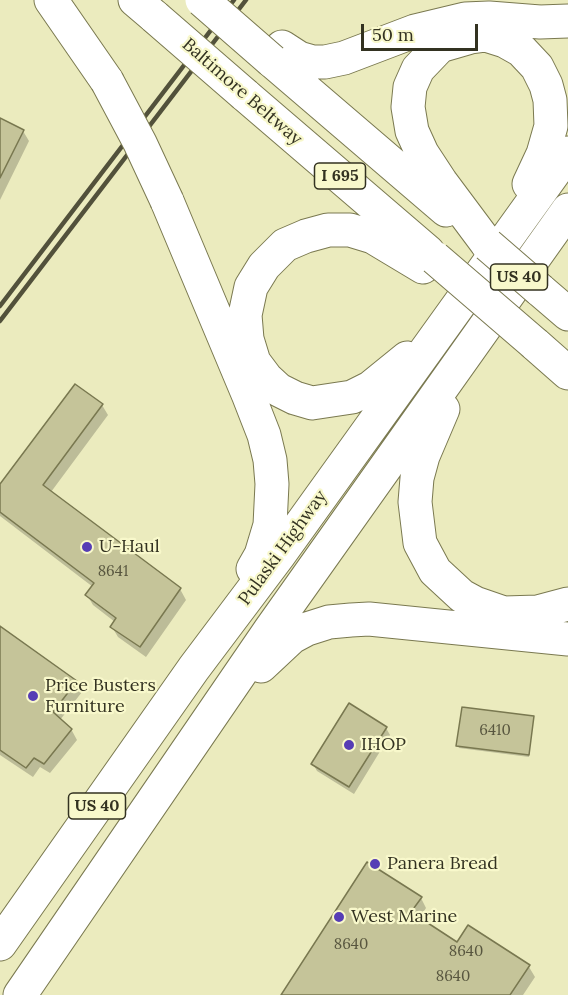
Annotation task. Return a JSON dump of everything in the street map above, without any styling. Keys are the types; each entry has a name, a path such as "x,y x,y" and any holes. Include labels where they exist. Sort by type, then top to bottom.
{"highway":[{"path":"51,0 107,81 140,143 219,323 264,435 270,460 272,484 270,525 261,555 194,668"},
{"name":"I 695","path":"201,0 277,54 462,217"},
{"path":"216,0 277,54 313,62 344,58 415,31 465,19 568,21"},
{"name":"Baltimore Beltway","path":"145,8 245,95 429,262 488,305 556,365"},
{"path":"488,255 543,154 550,126 551,110 546,85 537,67 521,51 505,41 486,35 440,46 418,69 410,87 408,107 411,131 422,153 488,255 559,303"},
{"name":"Pulaski Highway","path":"0,944 194,668 446,323 488,255 568,153"},
{"name":"Pulaski Highway","path":"20,995 199,734 568,210"},
{"path":"429,262 373,237 350,230 328,230 306,236 285,245 264,266 251,287 245,315 247,339 254,362 266,378 279,390 312,403 352,397 370,388 446,323"},
{"path":"471,345 430,437 417,478 415,502 420,543 435,571 455,591 475,603 504,613 519,614 538,612 568,604"},
{"path":"0,987 299,559 337,500 383,411"},
{"path":"199,734 280,647 307,628 329,622 369,620 568,639"},
{"path":"49,995 56,942"}],"building":[{"path":"0,118 24,130 0,178"},
{"name":"U-Haul","path":"75,384 103,404 43,485 181,588 140,647 110,627 116,618 85,595 94,583 0,512 0,484"},
{"name":"Price Busters Furniture","path":"0,626 77,681 53,712 72,729 44,764 34,758 26,768 0,750"},
{"name":"IHOP","path":"349,703 387,727 349,787 311,764"},
{"path":"462,707 534,716 529,755 456,746"},
{"path":"367,862 422,897 411,912 457,942 468,925 530,965 510,995 281,995"}],"railway":[{"path":"0,306 234,0"},
{"path":"0,321 246,0"}],"place":[{"name":"U-Haul","path":"87,547"},
{"name":"Price Busters Furniture","path":"33,696"},
{"name":"IHOP","path":"349,745"},
{"name":"Panera Bread","path":"375,864"},
{"name":"West Marine","path":"339,917"}]}
